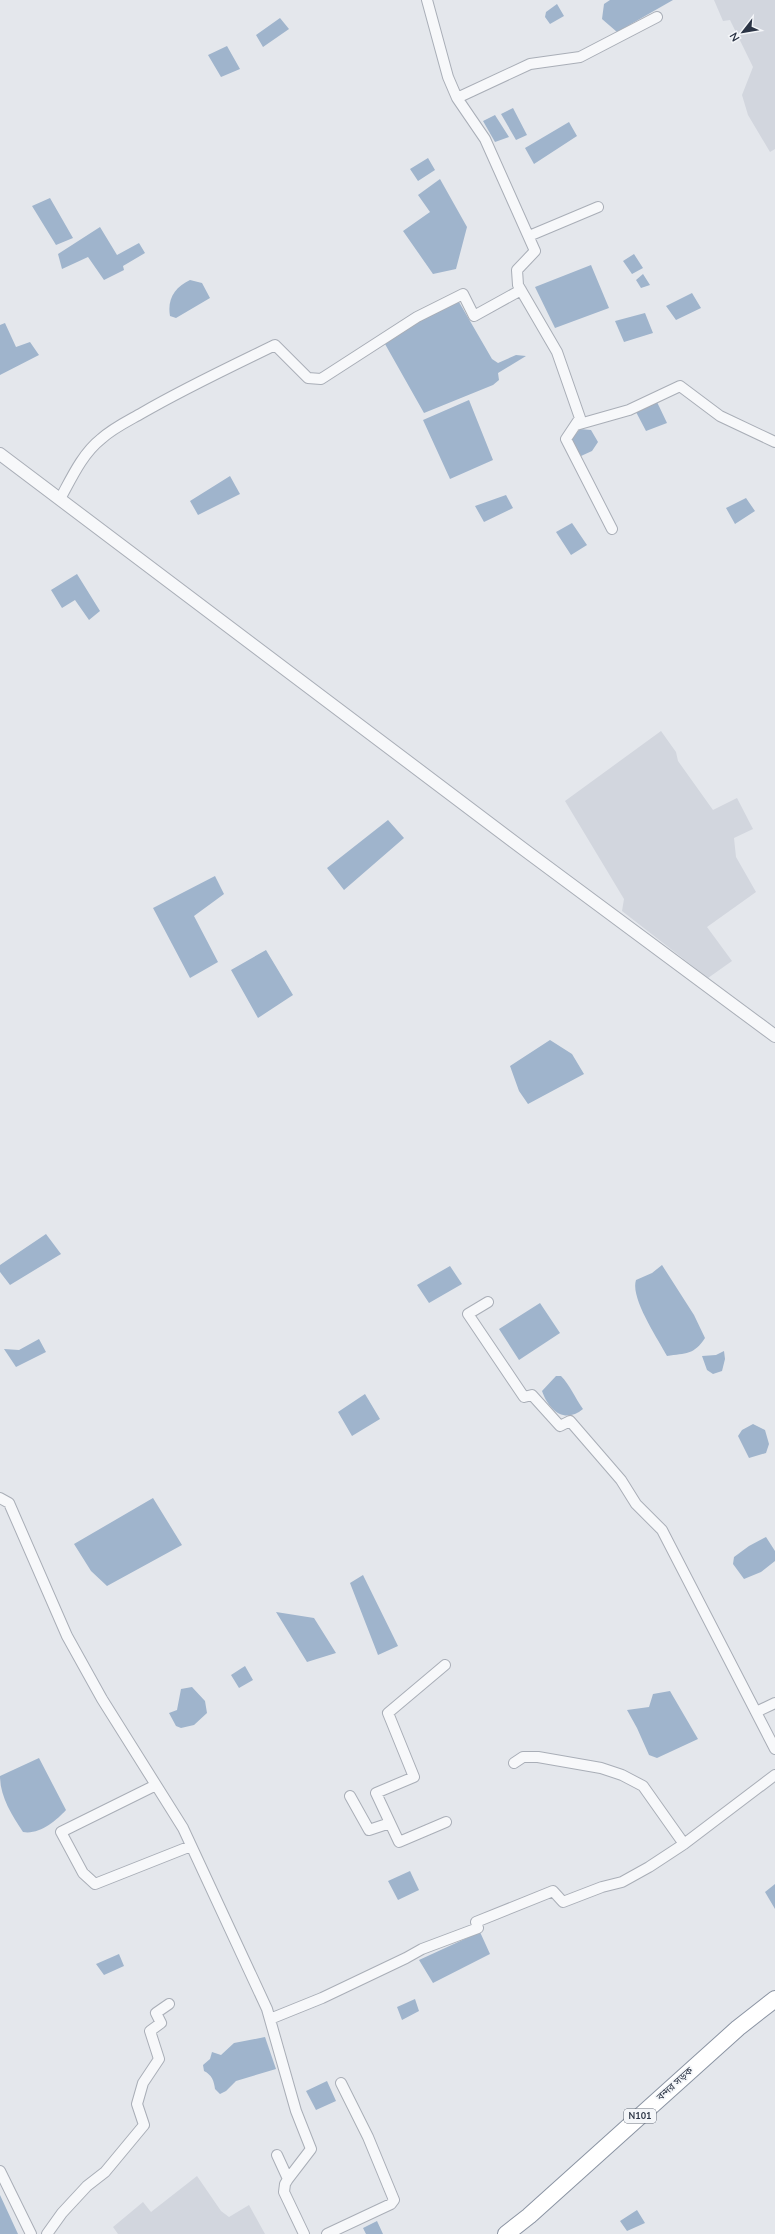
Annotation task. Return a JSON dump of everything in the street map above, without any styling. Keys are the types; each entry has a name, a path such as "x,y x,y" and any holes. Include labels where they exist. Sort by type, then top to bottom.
{"highway":[{"name":"বন্দর সড়ক","path":"506,2234 529,2216 738,2028 775,2000"}],"street":[{"path":"427,0 448,77 457,98 486,139 536,251 517,270 518,285 556,352 580,418 566,439 612,529"},
{"path":"457,98 530,64 580,57 657,17"},
{"path":"529,236 598,207"},
{"path":"60,499 72,476 86,456 106,435 168,398 275,345 308,378 321,379 417,317 463,294 474,316 521,290"},
{"path":"576,425 629,410 680,386 720,416 775,442"},
{"path":"0,454 536,859 775,1036"},
{"path":"488,1302 468,1314 524,1397 532,1395 560,1426 570,1421 621,1480 636,1504 662,1530 775,1749"},
{"path":"0,1498 9,1503 67,1636 102,1699 183,1828 270,2019 293,2104 311,2149 310,2153 288,2179 285,2184 284,2192 304,2234"},
{"path":"445,1665 388,1713 414,1777 376,1793 399,1842 446,1822"},
{"path":"756,1712 775,1703"},
{"path":"514,1763 524,1757 538,1757 601,1768 634,1780 643,1786 684,1844"},
{"path":"270,2019 322,1998 406,1958 422,1948 478,1928 476,1922 553,1891 563,1902 602,1887 622,1882 684,1844 775,1775"},
{"path":"156,1785 61,1832 83,1873 95,1884 191,1846"},
{"path":"350,1796 369,1830 390,1823"},
{"path":"47,2234 62,2213 87,2186 105,2172 144,2126 137,2104 143,2084 159,2059 150,2031 161,2023 156,2013 169,2004"},
{"path":"328,2234 391,2204 394,2200 368,2137 341,2083"},
{"path":"277,2156 288,2179"},
{"path":"0,2171 31,2234"}],"shaded area":[{"path":"714,0 775,0 775,149 770,152 748,115 742,95 753,67 730,20 723,21"},
{"path":"661,731 676,752 678,761 713,810 737,798 753,829 734,838 736,857 756,892 707,927 732,961 708,978 622,911 624,899 565,801"},
{"path":"197,2176 221,2211 229,2217 249,2205 265,2234 118,2234 113,2227 143,2202 151,2212"}],"water":[{"path":"610,0 673,0 617,32 602,19 604,4"},
{"path":"557,4 564,16 550,24 545,17 546,12"},
{"path":"280,18 289,29 263,47 256,35"},
{"path":"227,46 240,69 221,77 208,55"},
{"path":"513,108 527,135 516,140 501,114"},
{"path":"495,115 509,137 495,142 483,121"},
{"path":"569,122 577,136 534,164 525,148"},
{"path":"428,158 435,170 418,181 410,169"},
{"path":"440,179 467,227 456,269 433,274 403,231 430,212 418,195"},
{"path":"50,198 73,238 56,245 32,206"},
{"path":"100,227 117,255 139,243 145,253 123,266 124,270 104,280 88,257 62,269 58,254"},
{"path":"634,254 643,268 632,274 623,261"},
{"path":"591,265 609,308 555,328 535,287"},
{"path":"643,274 650,285 641,288 636,280"},
{"path":"190,280 202,283 210,298 176,318 170,316 169,310 173,294 180,286"},
{"path":"692,293 701,308 676,320 666,306"},
{"path":"459,302 492,359 498,363 516,355 526,356 498,373 499,380 493,385 424,413 385,344 409,326"},
{"path":"645,313 653,333 624,342 615,321"},
{"path":"5,323 16,347 30,342 39,355 0,375 0,325"},
{"path":"469,400 493,460 450,479 423,420"},
{"path":"657,402 667,423 646,431 636,412"},
{"path":"580,429 591,430 598,442 592,451 581,456 571,440"},
{"path":"230,476 240,494 198,515 190,501"},
{"path":"506,495 513,508 484,522 475,506"},
{"path":"746,498 755,511 735,524 726,508"},
{"path":"572,523 587,545 571,555 556,532"},
{"path":"77,574 100,611 89,620 75,600 62,608 51,590"},
{"path":"388,820 404,838 344,890 327,868"},
{"path":"215,876 224,894 194,916 218,962 190,978 153,908"},
{"path":"266,950 293,995 258,1018 231,970"},
{"path":"550,1040 572,1054 584,1074 528,1104 519,1091 510,1066"},
{"path":"46,1234 61,1254 10,1285 0,1272 0,1265"},
{"path":"662,1265 694,1315 705,1338 697,1348 689,1352 667,1356 646,1318 637,1297 635,1288 636,1280 652,1273"},
{"path":"450,1266 462,1284 429,1303 417,1285"},
{"path":"540,1303 560,1333 519,1360 499,1329"},
{"path":"39,1339 46,1352 16,1367 4,1349 19,1350"},
{"path":"724,1351 725,1359 722,1371 713,1374 707,1370 702,1356 716,1355"},
{"path":"556,1376 561,1376 570,1387 583,1409 570,1415 564,1415 553,1409 542,1391"},
{"path":"365,1394 380,1419 352,1436 338,1412"},
{"path":"753,1424 765,1430 769,1444 766,1453 749,1458 738,1436 742,1430"},
{"path":"153,1498 182,1545 107,1586 91,1571 74,1544"},
{"path":"766,1537 775,1551 775,1561 761,1572 744,1579 733,1564 734,1557 749,1546"},
{"path":"363,1575 398,1646 378,1655 350,1583"},
{"path":"276,1612 314,1618 336,1653 307,1662"},
{"path":"245,1666 253,1680 239,1688 231,1675"},
{"path":"192,1687 205,1701 207,1713 194,1725 181,1728 176,1726 169,1713 177,1710 181,1689"},
{"path":"670,1691 698,1739 657,1758 649,1755 627,1710 649,1707 653,1694"},
{"path":"39,1758 66,1810 47,1826 35,1831 23,1832 4,1798 0,1776"},
{"path":"410,1871 419,1890 398,1900 388,1881"},
{"path":"775,1884 775,1909 765,1892"},
{"path":"480,1932 490,1954 433,1983 419,1960"},
{"path":"119,1954 124,1966 104,1975 96,1964"},
{"path":"415,1999 419,2011 402,2020 397,2007"},
{"path":"265,2037 276,2069 236,2081 226,2091 220,2094 215,2089 211,2076 204,2071 203,2065 210,2059 212,2052 221,2055 234,2043"},
{"path":"327,2081 336,2101 316,2110 306,2091"},
{"path":"0,2195 18,2234 0,2234"},
{"path":"637,2210 645,2223 627,2231 620,2221"},
{"path":"377,2221 383,2234 366,2234 363,2228"}]}
